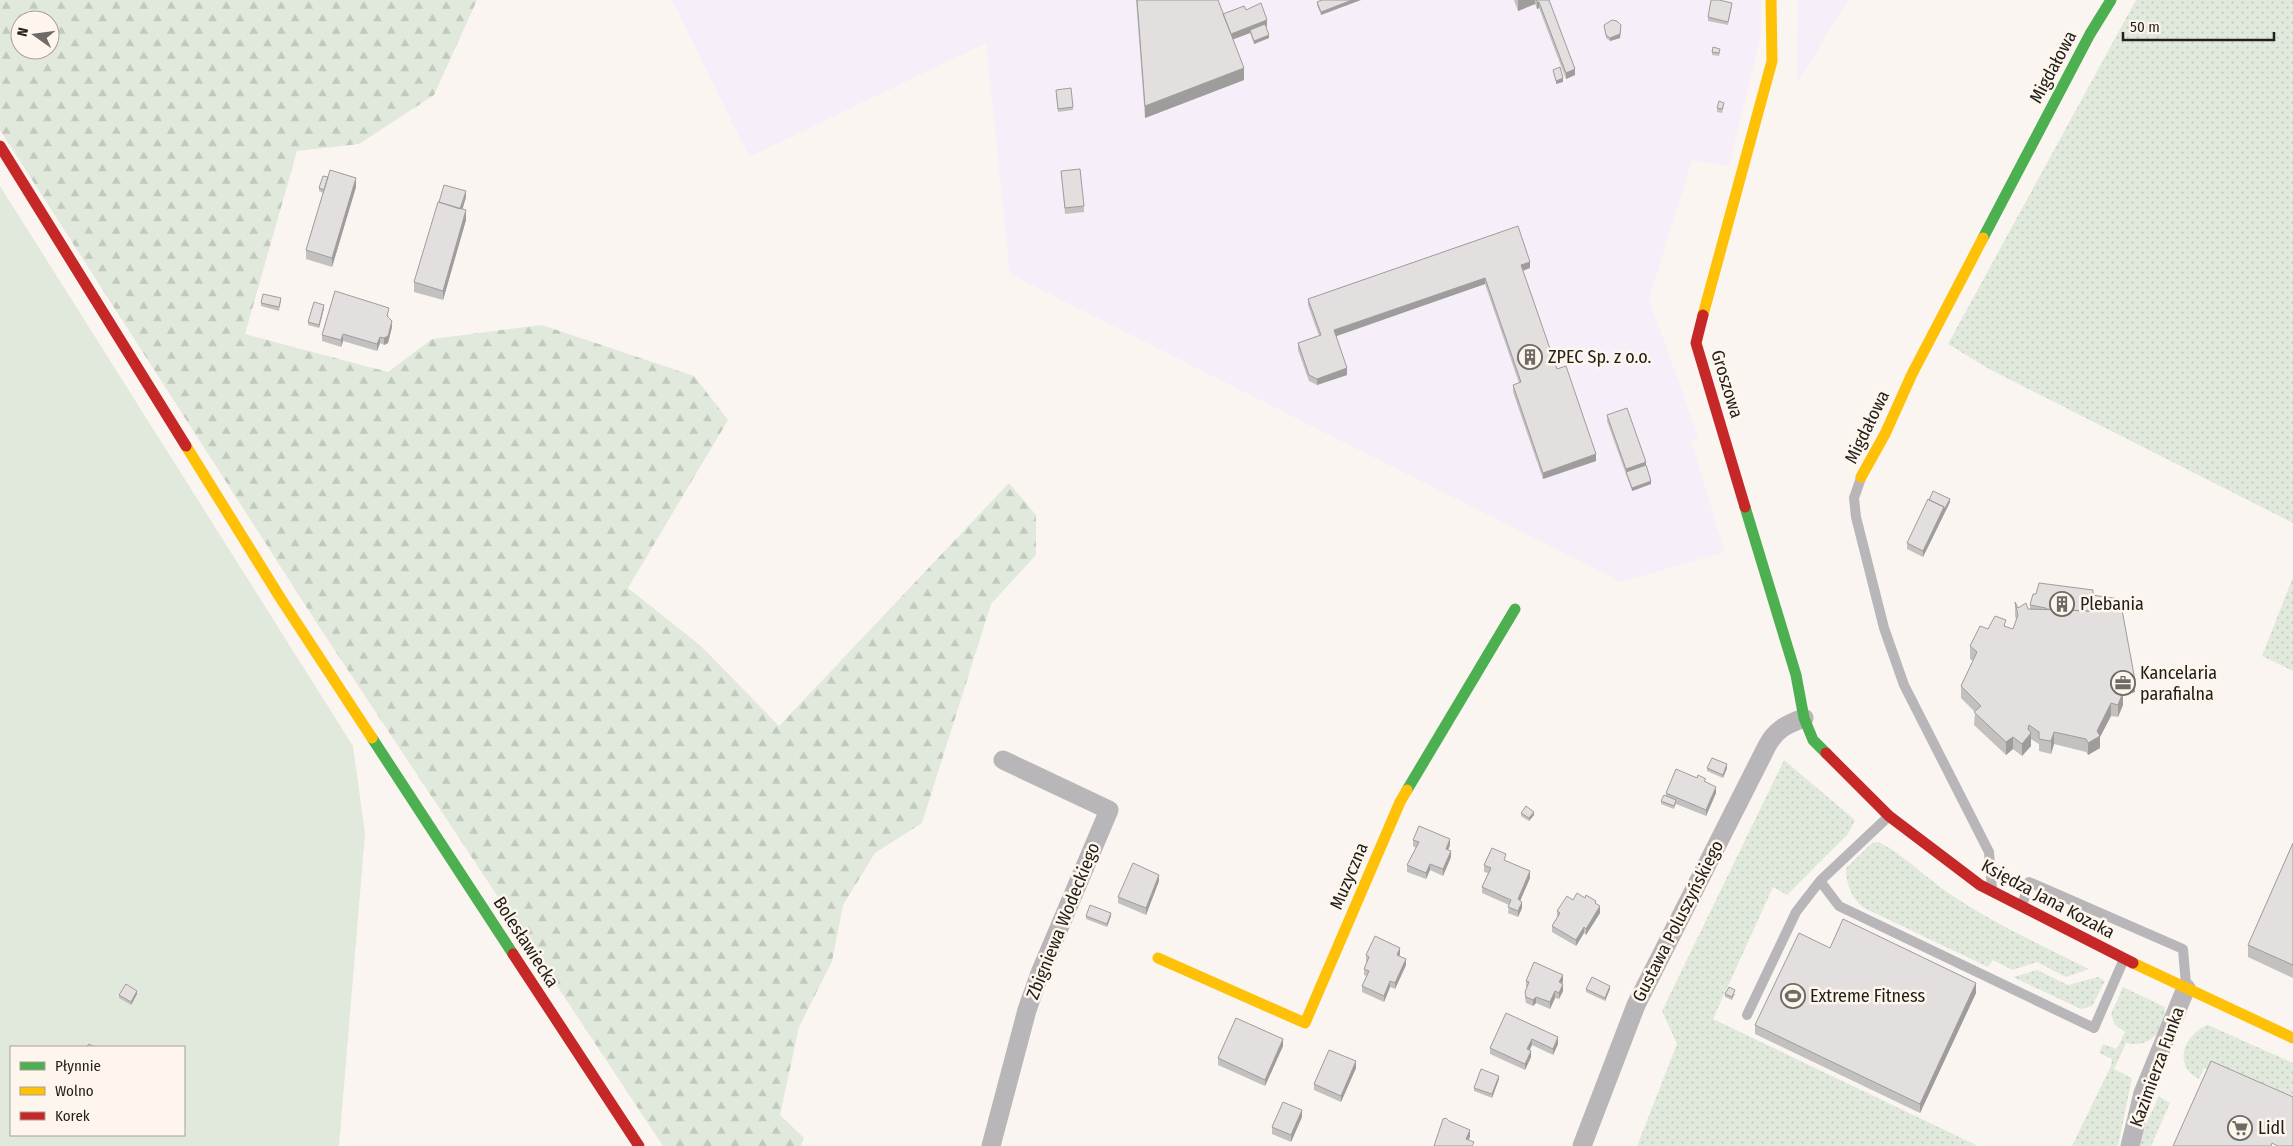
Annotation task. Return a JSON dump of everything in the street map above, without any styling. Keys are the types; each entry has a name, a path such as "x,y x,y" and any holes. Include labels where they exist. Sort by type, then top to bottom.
{"street":[{"name":"Groszowa","path":"1771,0 1772,61 1696,343 1796,676 1804,718"},
{"name":"Migdałowa","path":"1861,478 1885,434 1912,374 2090,34 2110,0"},
{"name":"Bolesławiecka","path":"0,146 281,599 639,1146"},
{"name":"Muzyczna","path":"1158,958 1304,1022 1400,802 1515,609"},
{"name":"Księdza Jana Kozaka","path":"1804,718 1814,740 1889,816 1980,885 2124,959 2293,1038"},
{"name":"Gustawa Poluszyńskiego","path":"1582,1146 1636,1005 1767,746 1777,732 1787,724 1804,718"},
{"name":"Zbigniewa Wodeckiego","path":"991,1146 1027,1010 1044,964 1109,810 1003,760"},
{"name":"Kazimierza Funka","path":"2130,1146 2143,1093 2186,988"}],"lane":[{"name":"Migdałowa","path":"1861,478 1854,498 1856,516 1884,628 1904,685 1989,852 1992,891"},
{"path":"1747,1015 1796,912 1820,881 1889,816"},
{"path":"1820,881 1839,906 2094,1028 2124,959"},
{"path":"2022,906 2029,882 2183,949 2186,988"}],"shaded area":[{"path":"672,0 1761,0 1761,34 1729,166 1692,160 1649,299 1699,438 1691,441 1725,552 1621,582 1010,274 986,43 749,157"},
{"path":"1798,0 1848,0 1797,84"}],"green space":[{"path":"0,0 477,0 434,95 359,144 297,151 245,334 388,372 432,339 542,325 694,376 728,420 628,588 701,646 779,726 1009,483 1036,515 1036,555 991,604 922,823 875,853 843,905 832,961 799,1027 780,1115 804,1138 801,1146 663,1146 320,628 0,130"},
{"path":"2136,0 2293,0 2293,523 1989,369 1948,344"},
{"path":"0,186 353,746 365,834 339,1146 0,1146"},
{"path":"2293,577 2293,671 2262,656"},
{"path":"1784,760 1855,820 1848,834 1787,895 1773,887 1713,1019 1978,1146 1637,1146 1677,1044 1662,1011"},
{"path":"1879,842 1897,853 1938,886 1964,903 2016,933 2089,969 2066,977 2037,962 2012,970 1993,960 1988,967 1864,908 1850,890 1846,868 1872,843"},
{"path":"2037,970 2068,985 2098,977 2105,981 2092,1006 2081,1009 2013,977"},
{"path":"2123,987 2165,1007 2163,1023 2155,1036 2149,1040 2135,1044 2126,1043 2114,1069 2132,1078 2118,1146 2072,1146 2111,1066 2112,1059 2099,1053 2103,1044 2117,1049 2125,1032 2115,1025 2111,1014"},
{"path":"2208,1025 2293,1063 2293,1107 2291,1104 2204,1068 2199,1079 2191,1073 2186,1066 2184,1050 2187,1042 2193,1035"},
{"path":"2159,1096 2170,1103 2151,1146 2136,1146"}],"building":[{"path":"1137,0 1218,0 1244,68 1145,106"},
{"path":"1322,0 1352,0 1321,12 1317,2"},
{"path":"1536,0 1549,0 1575,69 1566,73 1539,2"},
{"path":"1711,0 1732,3 1728,22 1708,17"},
{"path":"1261,3 1267,20 1231,34 1223,14 1244,6 1246,10"},
{"path":"1612,20 1617,21 1621,25 1620,34 1610,38 1606,35 1604,25"},
{"path":"1265,24 1269,35 1254,41 1250,30"},
{"path":"1713,47 1720,49 1719,53 1712,52"},
{"path":"1560,67 1563,78 1556,81 1553,70"},
{"path":"1071,88 1073,107 1058,109 1056,90"},
{"path":"1719,101 1724,103 1722,109 1717,108"},
{"path":"1080,169 1084,206 1065,208 1061,171"},
{"path":"330,170 356,178 332,258 306,250"},
{"path":"323,176 328,177 324,190 319,188"},
{"path":"444,185 466,191 460,209 439,202"},
{"path":"438,202 466,210 443,291 414,282"},
{"name":"ZPEC Sp. z o.o.","path":"1518,226 1530,262 1521,265 1557,369 1566,366 1596,454 1543,473 1513,385 1521,382 1485,278 1334,330 1347,368 1317,379 1309,375 1298,343 1321,335 1308,299"},
{"path":"335,291 389,308 387,316 392,321 388,336 380,337 377,344 343,334 341,340 322,335"},
{"path":"263,294 281,298 279,307 261,303"},
{"path":"314,302 324,305 319,325 308,322"},
{"path":"1627,408 1646,462 1626,469 1607,415"},
{"path":"1646,465 1651,481 1632,488 1626,472"},
{"path":"1933,491 1950,499 1944,510 1944,507 1929,500"},
{"path":"1928,499 1944,507 1923,551 1907,543"},
{"path":"2039,583 2093,590 2090,611 2046,609 2030,605"},
{"path":"2092,595 2120,599 2135,680 2117,684 2116,688 2123,692 2118,705 2111,703 2097,731 2100,736 2088,743 2086,739 2054,732 2051,741 2039,739 2039,732 2029,725 2028,729 2031,733 2022,744 2013,737 2006,742 1974,712 1981,706 1961,686 1977,652 1970,646 1980,626 1988,629 1995,616 2006,620 2004,626 2013,629 2018,615 2015,602 2018,608 2026,603 2028,609 2090,611"},
{"path":"1712,758 1727,764 1723,775 1707,768"},
{"path":"1676,769 1697,778 1698,775 1706,779 1704,781 1716,787 1706,810 1666,793"},
{"path":"1664,795 1676,800 1674,806 1661,801"},
{"path":"1526,806 1534,812 1529,818 1521,813"},
{"path":"1419,826 1450,839 1446,849 1451,851 1443,869 1430,864 1426,873 1407,865 1419,842 1413,840"},
{"path":"2293,843 2293,965 2248,945"},
{"path":"1492,848 1506,854 1504,860 1530,871 1518,899 1522,902 1518,911 1508,907 1511,900 1482,887 1491,868 1484,865"},
{"path":"1133,863 1159,875 1146,908 1118,897"},
{"path":"1577,893 1585,898 1586,895 1600,906 1586,929 1584,927 1576,940 1552,926 1560,913 1557,911 1567,896 1573,900"},
{"path":"1090,905 1111,913 1107,924 1086,916"},
{"path":"1843,919 1976,983 1920,1104 1755,1025 1799,933 1830,948"},
{"path":"1375,936 1400,948 1397,955 1406,959 1395,983 1390,981 1384,996 1362,986 1369,971 1364,969 1369,957 1366,955"},
{"path":"1534,962 1563,975 1559,982 1563,984 1559,993 1555,991 1550,1002 1536,997 1533,1000 1526,997 1525,992 1529,982 1526,981"},
{"path":"1592,977 1610,986 1605,998 1586,989"},
{"path":"126,984 137,991 131,1002 119,995"},
{"path":"1729,987 1735,990 1732,997 1725,994"},
{"path":"1506,1013 1558,1037 1553,1049 1532,1039 1527,1049 1531,1051 1525,1064 1490,1048"},
{"path":"1236,1018 1283,1039 1265,1080 1218,1058"},
{"path":"1329,1050 1356,1061 1341,1096 1314,1084"},
{"name":"Lidl","path":"2211,1061 2293,1097 2293,1146 2278,1146 2272,1143 2271,1146 2173,1146"},
{"path":"1481,1069 1499,1076 1492,1094 1474,1088"},
{"path":"1283,1102 1302,1110 1291,1135 1272,1127"},
{"path":"1446,1118 1470,1130 1466,1139 1474,1142 1472,1146 1434,1146 1443,1119"}],"traffic: fast":[{"path":"1983,238 2090,34 2111,0"},
{"path":"1745,507 1796,675 1804,718 1813,740 1826,753"},
{"path":"1407,790 1515,609"},
{"path":"372,738 513,954"}],"traffic: slow":[{"path":"1703,315 1772,61 1771,0"},
{"path":"1861,477 1885,434 1912,374 1983,238"},
{"path":"186,446 281,599 372,738"},
{"path":"1158,958 1305,1023 1400,802 1407,790"},
{"path":"2133,963 2293,1038"}],"traffic: jam":[{"path":"0,146 186,446"},
{"path":"1703,315 1696,343 1745,507"},
{"path":"1826,753 1889,816 1980,885 2133,963"},
{"path":"513,954 639,1146"}],"place":[{"name":"ZPEC Sp. z o.o.","path":"1530,357"},
{"name":"Plebania","path":"2062,604"},
{"name":"Kancelaria parafialna","path":"2123,683"},
{"name":"Extreme Fitness","path":"1793,996"},
{"name":"Lidl","path":"2240,1128"}]}
